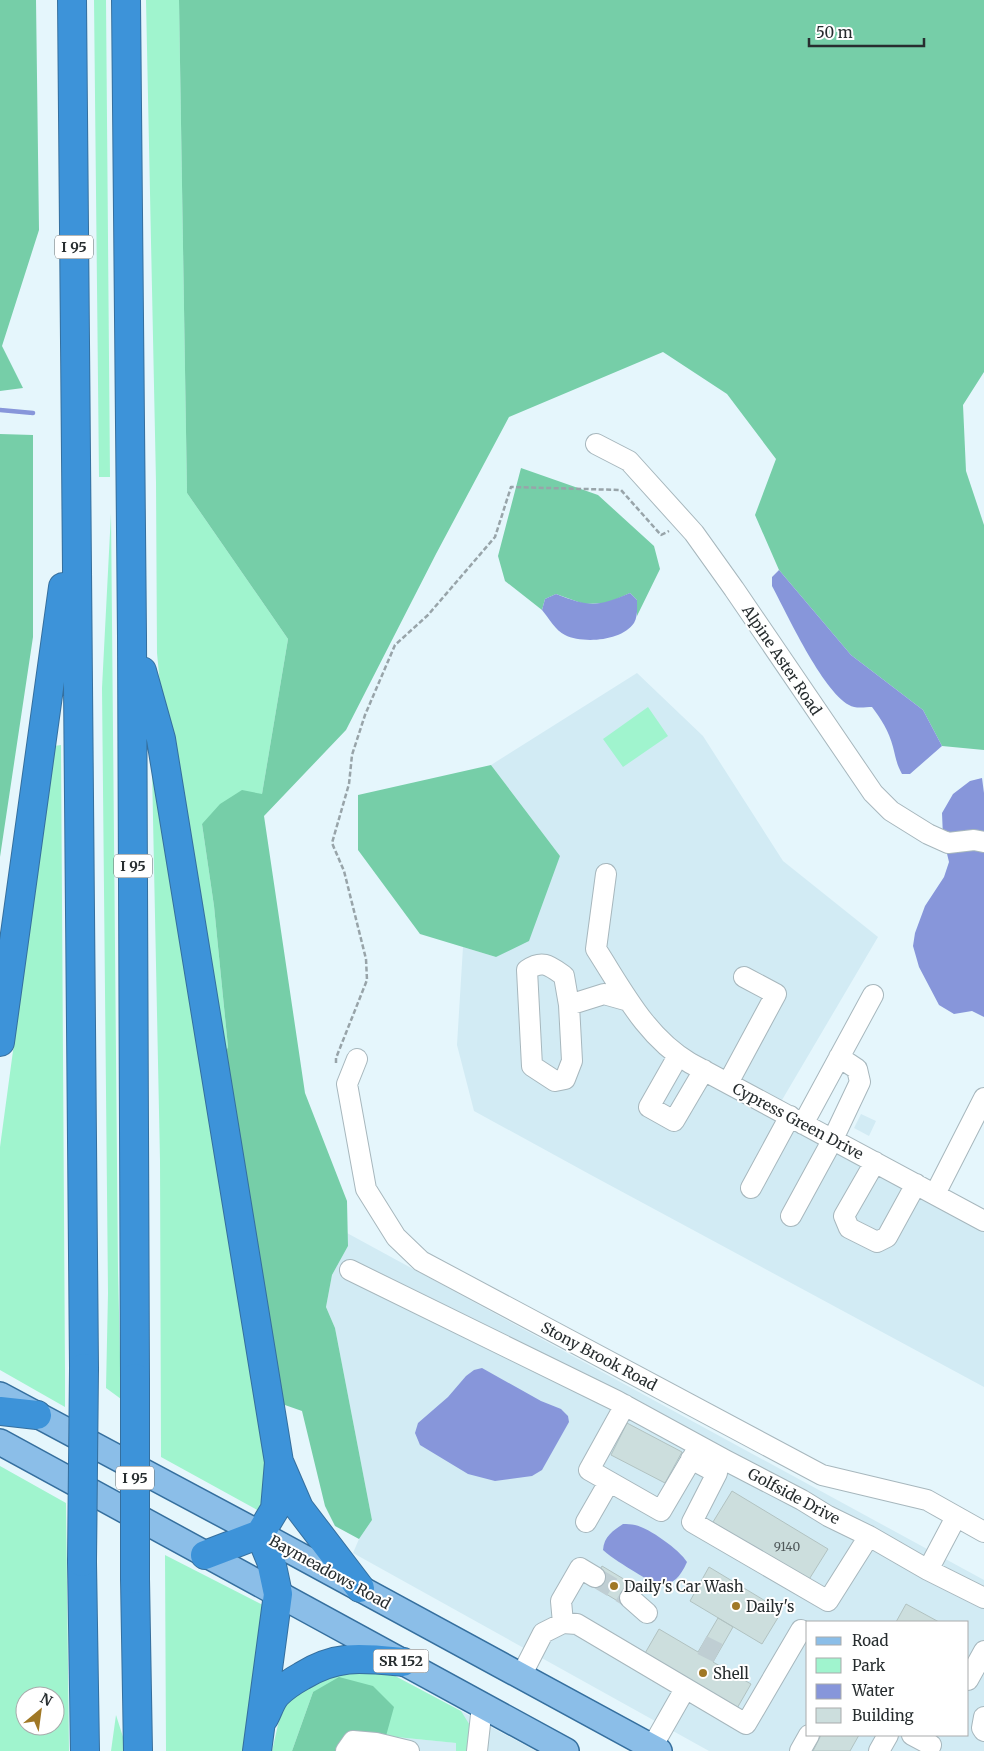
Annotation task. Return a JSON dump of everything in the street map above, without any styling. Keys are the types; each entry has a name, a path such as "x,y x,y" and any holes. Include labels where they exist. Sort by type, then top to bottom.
{"highway":[{"name":"I 95","path":"72,0 84,1368 82,1562 85,1751"},
{"name":"I 95","path":"126,0 132,636 135,1579 138,1751"},
{"path":"0,1042 76,494"},
{"path":"132,636 161,739 279,1462 275,1509 260,1534 205,1555"},
{"path":"0,1411 37,1415"},
{"path":"279,1462 299,1508 360,1588"},
{"path":"257,1751 278,1594 271,1561 260,1534"},
{"path":"262,1724 276,1695 292,1682 324,1664 331,1661 362,1658 402,1662"}],"main road":[{"name":"Baymeadows Road","path":"0,1395 656,1749"},
{"name":"SR 152","path":"0,1442 566,1751"}],"street":[{"name":"Alpine Aster Road","path":"596,444 628,461 694,532 873,794 891,811 928,834 948,843 974,840 984,842"},
{"name":"Cypress Green Drive","path":"606,874 596,949 648,1028 678,1056 984,1221"},
{"path":"535,964 549,965 564,976 569,1006 572,1061 565,1079 555,1081 532,1066 526,970 535,964"},
{"path":"728,1083 776,994 744,977"},
{"path":"569,1006 604,994 629,1001"},
{"path":"751,1188 839,1058 873,995"},
{"path":"678,1056 649,1106 674,1121 704,1070"},
{"path":"791,1216 833,1139 860,1082 857,1069 839,1058"},
{"name":"Stony Brook Road","path":"357,1059 347,1084 366,1189 396,1237 421,1261 822,1475 927,1500 984,1532"},
{"path":"935,1194 984,1098"},
{"path":"875,1162 844,1216 849,1228 877,1242 887,1238 916,1184"},
{"name":"Golfside Drive","path":"350,1270 625,1405 695,1452 721,1467 802,1500 928,1570 984,1598"},
{"path":"625,1405 589,1470 661,1511 695,1452"},
{"path":"721,1467 692,1522 828,1601 869,1536"},
{"path":"586,1522 609,1482"},
{"path":"928,1570 956,1517"},
{"path":"563,1623 561,1601 580,1568 595,1577"},
{"path":"630,1598 647,1613"},
{"path":"521,1676 543,1632 563,1623 577,1624 746,1724 801,1630"},
{"path":"969,1678 984,1651"},
{"path":"656,1749 685,1689"},
{"path":"477,1751 482,1706"},
{"path":"984,1717 982,1728 984,1732"},
{"path":"800,1751 808,1736"},
{"path":"879,1751 887,1736"},
{"path":"914,1736 931,1744"},
{"path":"346,1751 353,1741 376,1742 409,1751"}],"shaded area":[{"path":"637,673 703,736 783,861 878,937 772,1117 984,1232 984,1387 474,1111 457,1045 463,947 496,957 560,856 491,765"},
{"path":"861,1114 876,1121 869,1136 854,1128"},
{"path":"347,1233 984,1580 984,1751 709,1751 353,1553 359,1539 372,1520 335,1328 326,1307 332,1275 348,1246"},
{"path":"461,1711 536,1751 468,1751"},
{"path":"386,1736 457,1743 456,1751 339,1751"}],"green space":[{"path":"0,0 36,0 39,230 2,346 23,388 0,391"},
{"path":"94,0 106,0 110,477 99,477"},
{"path":"146,0 179,0 187,493 288,639 262,794 202,824 214,906 228,1047 223,1057 164,727 157,653 156,482"},
{"path":"179,0 984,0 984,372 963,405 966,471 984,525 984,750 942,746 923,710 851,655 779,570 755,515 776,459 727,394 663,352 509,417 346,730 264,816 305,1093 347,1201 348,1246 332,1275 326,1307 335,1328 372,1520 359,1539 335,1526 325,1506 302,1411 282,1404 223,1057 228,1047 214,906 202,824 220,804 242,790 262,794 288,639 187,493"},
{"path":"0,434 33,435 33,637 0,857"},
{"path":"521,468 598,495 654,546 660,569 637,616 637,600 630,593 608,603 584,604 556,594 545,599 542,610 505,581 498,556"},
{"path":"111,513 118,1270 121,1399 106,1388 108,1293 102,688"},
{"path":"648,707 668,736 623,767 603,739"},
{"path":"151,720 267,1446 262,1506 259,1511 161,1457 160,1160"},
{"path":"61,745 65,1407 0,1370 0,1147 23,977 25,940 54,746"},
{"path":"491,765 560,856 529,941 496,957 420,934 358,850 358,795"},
{"path":"0,1466 66,1503 69,1751 0,1751"},
{"path":"165,1555 265,1606 245,1751 166,1751"},
{"path":"382,1669 461,1711 471,1727 468,1751 456,1751 456,1743 386,1736 313,1692 292,1751 272,1751 282,1707 309,1678"},
{"path":"339,1677 373,1686 394,1707 386,1736 339,1751 292,1751 313,1692"},
{"path":"116,1715 123,1737 124,1751 111,1751"}],"water":[{"path":"779,570 851,655 923,710 942,746 910,774 902,774 897,764 887,730 872,707 849,705 839,697 817,668 772,586 772,577"},
{"path":"630,593 637,600 637,615 634,623 621,634 602,639 582,639 565,635 555,627 542,610 545,599 556,594 593,604 609,601"},
{"path":"982,778 984,793 984,1017 972,1011 954,1014 939,1005 919,967 913,946 915,933 925,906 944,877 949,862 943,837 942,813 953,794 970,781"},
{"path":"482,1368 541,1401 561,1409 568,1416 569,1422 542,1470 532,1476 495,1481 468,1474 420,1445 415,1433 418,1423 448,1397 466,1376 474,1370"},
{"path":"623,1524 635,1525 648,1530 683,1557 687,1562 677,1578 665,1584 651,1581 603,1550 607,1537"}],"building":[{"path":"627,1423 682,1452 665,1483 611,1455"},
{"path":"732,1491 828,1549 808,1581 713,1522"},
{"name":"Daily's Car Wash","path":"602,1566 637,1587 626,1606 591,1585"},
{"name":"Daily's","path":"709,1567 782,1611 762,1644 690,1601"},
{"path":"906,1604 937,1621 897,1621"},
{"name":"Shell","path":"718,1618 733,1627 713,1662 751,1684 736,1710 644,1655 659,1629 698,1652"},
{"path":"820,1736 858,1736 850,1751 813,1751"}],"waterway":[{"path":"0,410 33,413"}],"tunnel":[{"path":"595,1577 630,1598"},
{"path":"702,1645 718,1653"}],"place":[{"name":"Daily's Car Wash","path":"614,1586"},
{"name":"Daily's","path":"736,1606"},
{"name":"Shell","path":"703,1673"}]}
